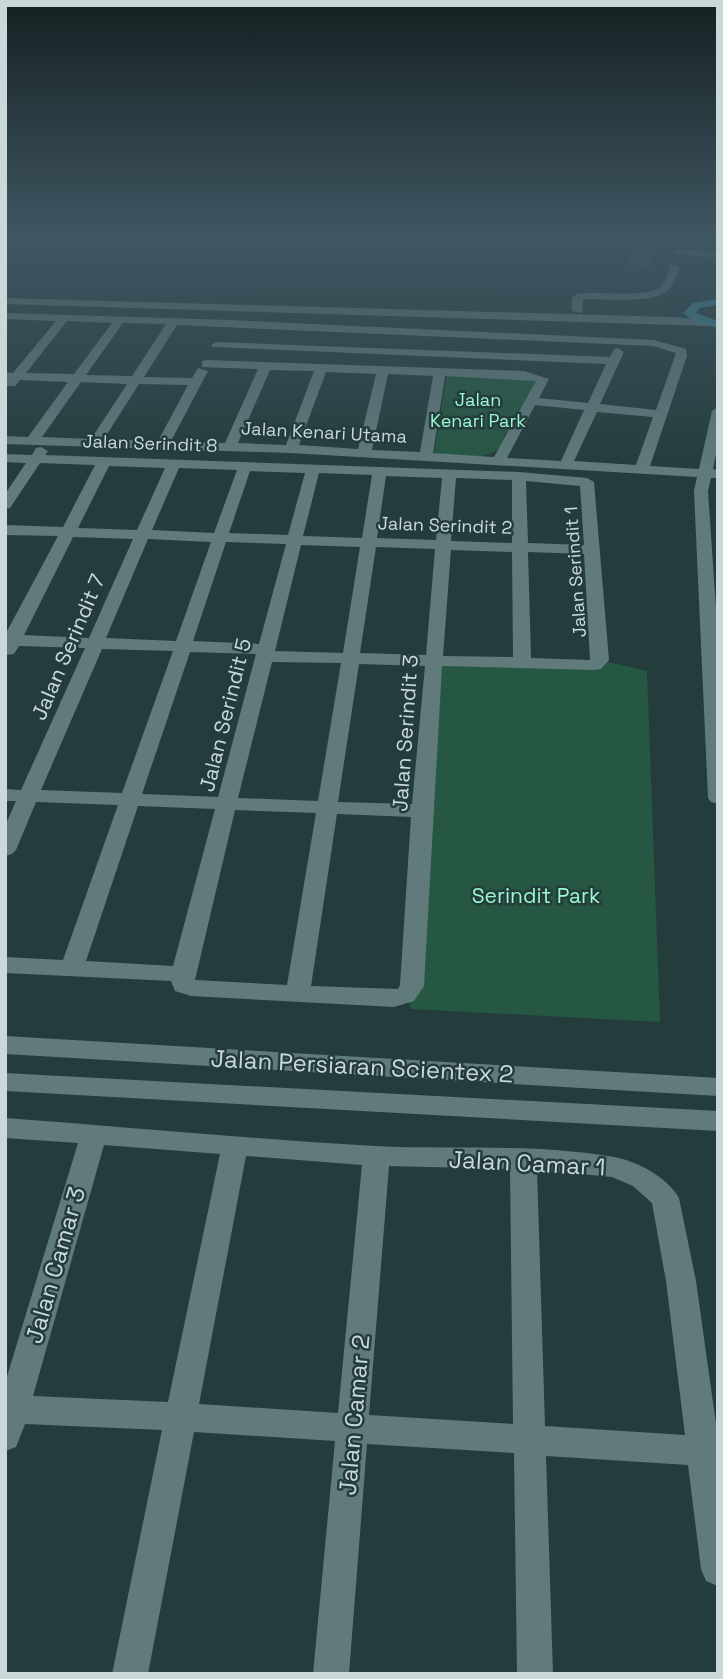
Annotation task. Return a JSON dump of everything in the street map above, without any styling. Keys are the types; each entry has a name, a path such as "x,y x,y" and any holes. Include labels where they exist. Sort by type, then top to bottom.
{"main road":[{"path":"691,315 713,324"}],"street":[{"path":"162,445 234,315"},
{"path":"471,315 671,320 713,324"},
{"path":"5,329 11,316 663,344 680,350 681,356 642,468"},
{"path":"5,390 11,376 64,318"},
{"path":"5,505 35,459 39,441 120,319"},
{"path":"94,443 174,321"},
{"path":"398,370 409,332"},
{"path":"566,464 622,341"},
{"path":"217,345 614,361"},
{"path":"206,364 536,376 543,379 499,460"},
{"path":"230,447 266,366"},
{"path":"291,449 321,368"},
{"path":"364,453 383,370"},
{"path":"426,456 440,372"},
{"path":"11,376 195,382"},
{"path":"530,401 660,414"},
{"path":"718,411 711,473 701,491 718,797"},
{"name":"Jalan Kenari Utama","path":"5,440 291,449 711,473"},
{"name":"Jalan Serindit 8","path":"5,458 519,476 587,482"},
{"path":"105,460 8,645 94,643 183,646 350,659 522,663 519,476"},
{"name":"Jalan Serindit 7","path":"5,850 174,463"},
{"path":"72,968 245,466"},
{"name":"Jalan Serindit 5","path":"183,974 313,469"},
{"path":"5,965 183,974 183,985 191,988 298,994 380,471"},
{"name":"Jalan Serindit 3","path":"298,994 394,999 407,995 412,986 422,811 449,474"},
{"name":"Jalan Serindit 1","path":"522,663 585,666 595,665 600,660 587,482"},
{"name":"Jalan Serindit 2","path":"5,530 593,550"},
{"path":"5,795 225,806 422,811"},
{"name":"Jalan Persiaran Scientex 2","path":"5,1045 718,1087"},
{"name":"Jalan Persiaran Scientex 2","path":"5,1082 718,1121"},
{"name":"Jalan Camar 1","path":"5,1128 376,1156 523,1159 615,1167 643,1179 666,1198 710,1451 718,1569"},
{"name":"Jalan Camar 3","path":"8,1418 94,1134"},
{"path":"130,1674 235,1145"},
{"name":"Jalan Camar 2","path":"331,1674 376,1156"},
{"path":"523,1159 535,1674"},
{"path":"8,1418 181,1417 710,1451"}],"green space":[{"name":"Jalan Kenari Park","path":"451,372 536,376 535,388 508,432 503,435 507,440 492,453 474,457 434,453 447,376"},
{"name":"Serindit Park","path":"433,660 600,660 647,671 660,1022 411,1009 406,995"}]}
